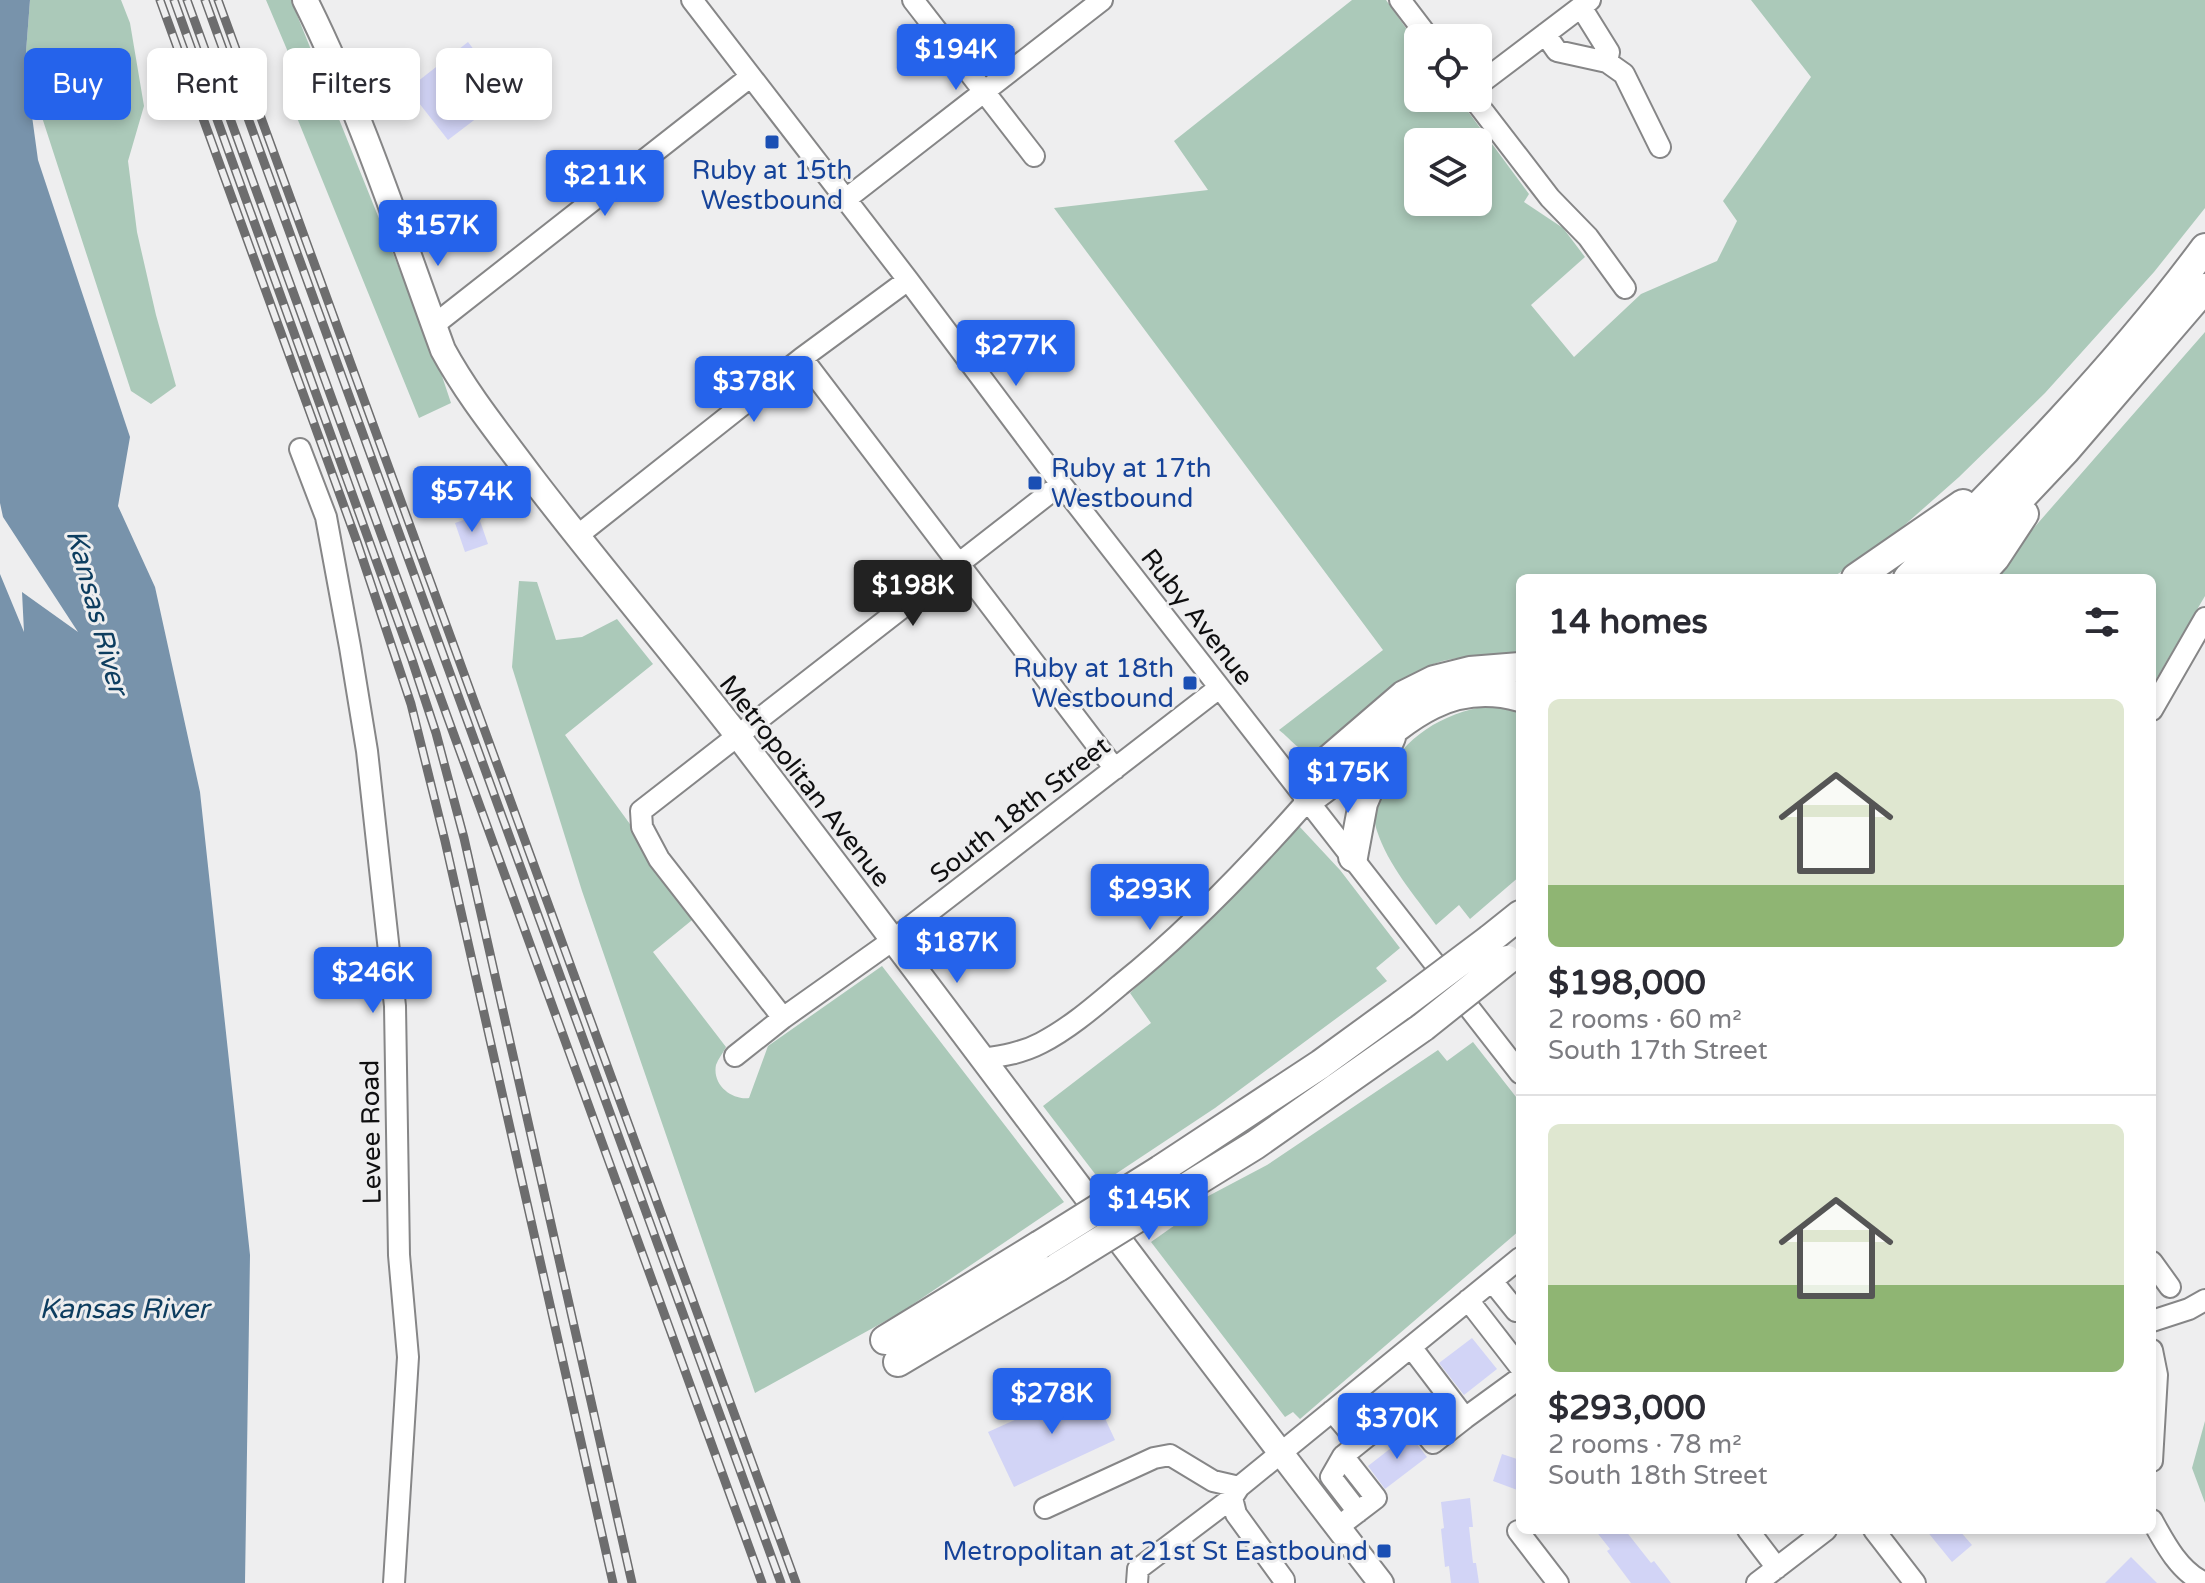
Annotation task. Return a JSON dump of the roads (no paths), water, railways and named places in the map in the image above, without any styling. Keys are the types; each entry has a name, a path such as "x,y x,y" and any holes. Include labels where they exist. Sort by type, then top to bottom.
{"highway":[{"path":"1912,574 2020,466 2116,358 2205,248"},
{"path":"1949,574 2065,451 2205,288"},
{"path":"1981,574 1995,558 2065,451"},
{"path":"1862,574 2020,466"},
{"path":"1308,800 1326,762 1404,695 1434,680 1470,671 1516,667"},
{"path":"1308,800 1338,779 1396,725 1424,707 1463,695 1496,690 1516,696"},
{"path":"1353,857 1363,803 1396,725"},
{"path":"891,1351 1049,1256 1179,1192 1255,1145 1423,1027 1506,950 1516,923"},
{"path":"1049,1256 1160,1170 1321,1064 1402,1005 1506,950"}],"main road":[{"name":"Metropolitan Avenue","path":"305,0 361,126 443,350 461,384 577,536 738,736 1381,1583"}],"street":[{"name":"Ruby Avenue","path":"692,0 1061,484 1516,1068"},
{"path":"913,0 1034,156"},
{"path":"846,199 1102,0"},
{"path":"1400,0 1418,24"},
{"path":"1492,74 1586,2 1609,52 1607,62"},
{"path":"1545,34 1557,51 1607,62 1624,74 1660,147"},
{"path":"434,325 750,77"},
{"path":"1484,112 1550,198 1588,237 1625,288"},
{"path":"577,536 802,358 908,280"},
{"path":"802,358 1115,769"},
{"name":"Levee Road","path":"300,449 326,517 352,662 367,751 395,1006 399,1255 408,1357 394,1583"},
{"path":"783,1018 659,859 642,827 641,811 1061,484"},
{"path":"2156,703 2205,618"},
{"name":"South 18th Street","path":"735,1056 893,940 1219,688"},
{"path":"982,1059 1014,1054 1039,1044 1083,1016 1158,955 1257,858 1308,800"},
{"path":"1137,1583 1138,1569 1236,1493 1280,1453 1516,1261"},
{"path":"2156,1268 2170,1287"},
{"path":"1492,1281 1516,1307"},
{"path":"1468,1300 1516,1362"},
{"path":"2156,1320 2205,1300"},
{"path":"1491,1330 1516,1311"},
{"path":"1411,1347 1465,1418"},
{"path":"2156,1370 2156,1392"},
{"path":"1351,1450 1404,1407 1433,1443 1516,1381"},
{"path":"1356,1392 1381,1425"},
{"path":"1332,1411 1376,1498 1338,1527"},
{"path":"1045,1508 1154,1458 1170,1455 1236,1493"},
{"path":"1236,1493 1236,1514 1285,1582"},
{"path":"2156,1527 2166,1545 2193,1577 2205,1583"},
{"path":"1520,1534 1558,1583"},
{"path":"1751,1534 1777,1568"},
{"path":"1757,1583 1821,1534"},
{"path":"1877,1534 1915,1583"}],"water":[{"name":"Kansas River","path":"0,0 30,0 24,48 24,120 33,120 38,160 130,437 118,506 155,587 200,792 250,1255 245,1583 0,1583 0,574 24,632 22,592 78,632 3,517 0,503"}],"railway":[{"path":"160,0 357,542 411,704 445,841 613,1583"},
{"path":"174,0 436,733 464,838 632,1583"},
{"path":"187,0 762,1583"},
{"path":"205,0 781,1583"},
{"path":"218,0 796,1583"}],"place":[{"name":"Ruby at 15th Westbound","path":"772,142"},
{"name":"Ruby at 17th Westbound","path":"1035,483"},
{"name":"Ruby at 18th Westbound","path":"1190,683"},
{"name":"Metropolitan at 21st St Eastbound","path":"1384,1551"}]}
